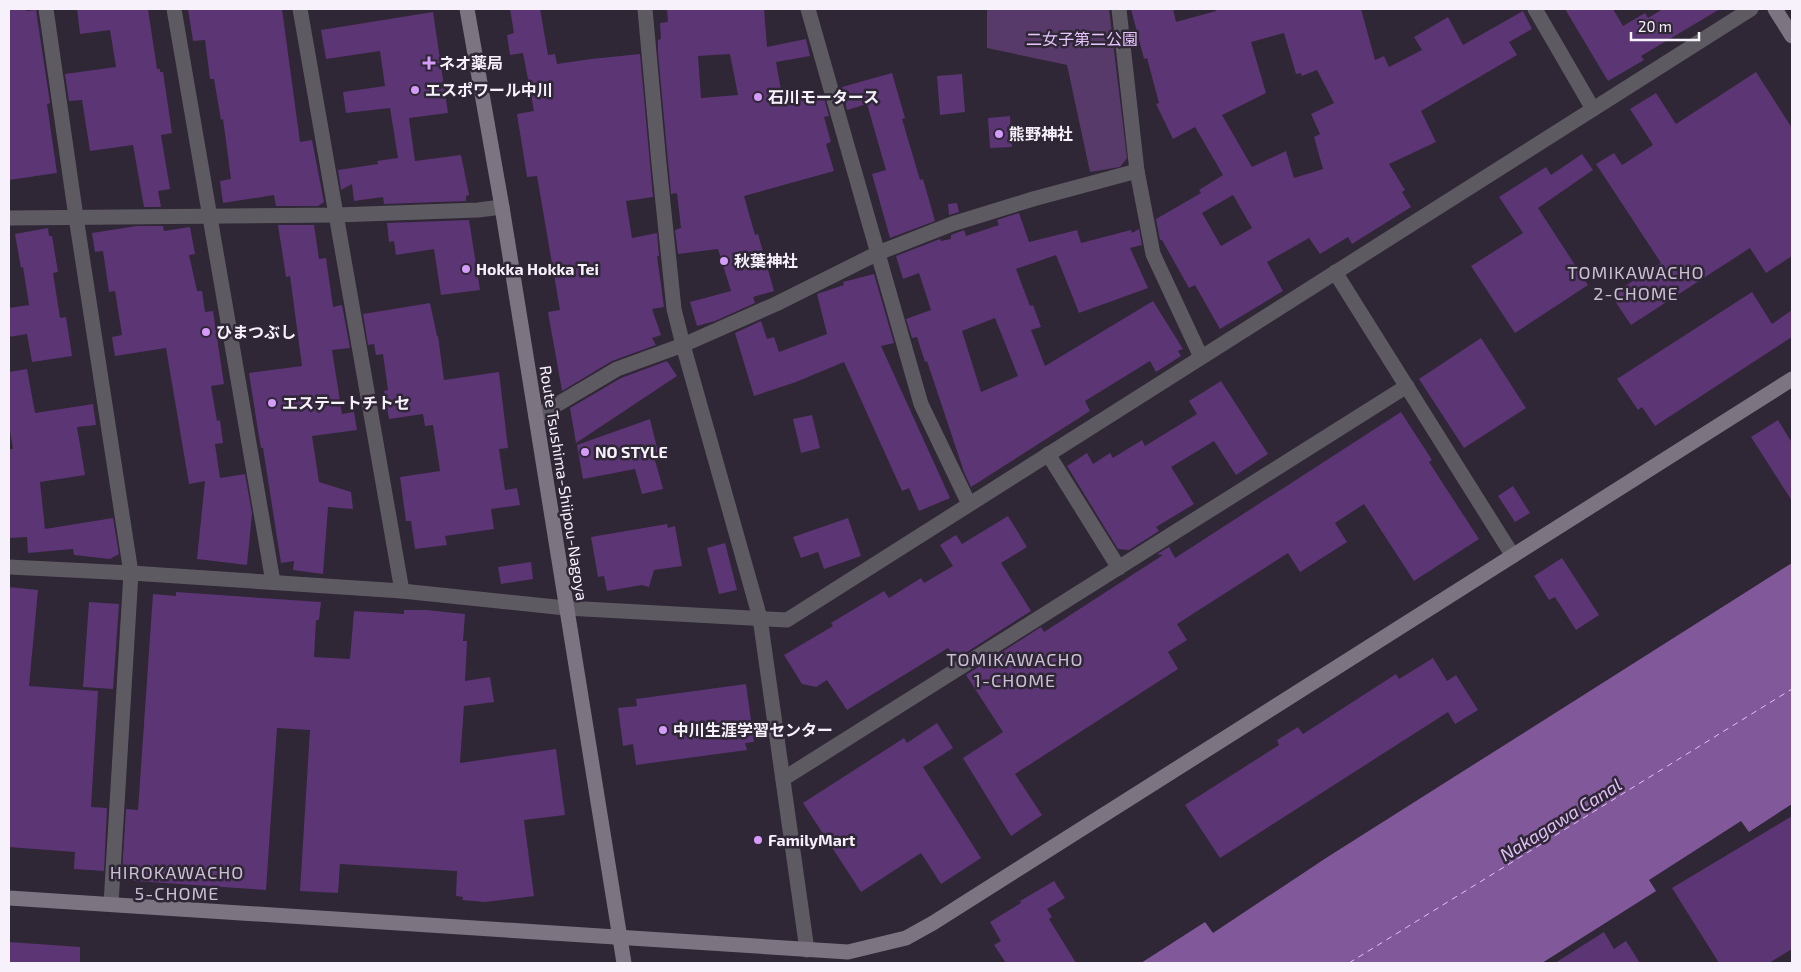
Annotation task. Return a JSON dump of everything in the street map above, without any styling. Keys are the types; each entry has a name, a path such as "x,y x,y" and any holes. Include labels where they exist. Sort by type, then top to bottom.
{"street":[{"path":"46,9 76,217 132,573 111,904"},
{"path":"174,9 273,582"},
{"path":"300,9 402,592"},
{"name":"Route Tsushima-Shiipou-Nagoya","path":"467,9 502,207 624,963"},
{"path":"645,9 674,309 760,618 807,950"},
{"path":"808,9 818,50 920,404 969,504"},
{"path":"1119,9 1137,171 1153,254 1202,357"},
{"path":"1535,9 1593,109"},
{"path":"9,567 273,582 566,608 787,620 1751,9"},
{"path":"1776,9 1792,36"},
{"path":"536,418 617,370 683,345 788,299 878,253 961,221 1137,171"},
{"path":"9,218 337,216 478,210 502,207"},
{"path":"1335,272 1513,556"},
{"path":"9,898 848,952 906,938 933,923 1792,378"},
{"path":"782,779 1407,386"},
{"path":"1048,454 1118,568"}],"green space":[{"name":"二女子第二公園","path":"987,9 1109,9 1127,158 1120,167 1090,172 1067,65 987,48"}],"water":[{"name":"Nakagawa Canal","path":"1792,563 1792,804 1749,832 1741,821 1649,880 1656,891 1542,963 1141,963 1205,922 1213,933 1326,858"}],"building":[{"path":"9,9 36,10 50,103 47,104 57,173 9,180"},
{"path":"77,9 148,9 157,69 163,72 172,133 161,135 170,189 158,191 161,207 144,207 133,145 90,151 82,100 69,101 65,74 116,67 110,30 80,34"},
{"path":"188,9 282,9 300,142 312,140 324,202 318,206 276,206 274,195 223,203 220,181 231,179 223,119 221,120 214,79 210,79 205,40 193,41"},
{"path":"510,9 540,9 548,55 555,54 557,64 640,54 653,197 626,201 632,238 657,233 659,256 657,256 664,307 652,309 661,335 652,338 656,345 612,361 562,391 548,312 560,310 537,176 527,177 517,114 534,111 523,53 510,55 507,35 514,33"},
{"path":"667,9 764,9 767,47 806,39 810,56 776,62 782,96 803,92 805,103 824,98 829,116 824,117 831,142 826,144 834,171 744,196 755,235 758,234 774,291 753,297 755,303 715,321 697,326 690,302 731,291 718,249 678,254 675,230 681,228 677,193 671,194 658,53 658,40 661,39 660,23 668,22","holes":["730,54 738,95 701,98 698,56"]},
{"path":"1131,9 1173,9 1176,22 1216,11 1215,9 1361,9 1375,60 1384,56 1389,67 1422,50 1414,37 1448,17 1463,45 1523,11 1532,29 1509,42 1517,55 1421,111 1436,142 1389,164 1405,190 1402,192 1411,207 1352,244 1348,237 1320,254 1309,238 1267,262 1283,291 1220,329 1195,285 1189,288 1162,240 1160,240 1156,219 1201,193 1199,190 1223,175 1195,127 1173,139 1156,104 1159,103 1147,58 1144,59","holes":["1284,33 1296,74 1301,73 1302,76 1317,70 1334,103 1311,114 1320,134 1314,137 1323,169 1294,178 1286,151 1252,167 1222,115 1266,93 1251,42","1233,195 1252,228 1221,246 1202,213"]},
{"path":"1565,9 1613,9 1623,26 1645,13 1648,18 1663,9 1720,9 1641,56 1644,60 1608,81"},
{"path":"433,12 448,113 409,118 415,161 461,155 469,195 466,196 466,201 384,204 383,197 354,201 352,184 341,190 338,170 378,164 377,161 398,158 390,108 346,113 343,92 385,86 380,51 326,59 321,30"},
{"path":"1756,72 1792,128 1792,256 1766,273 1750,248 1631,325 1611,295 1661,263 1596,164 1614,153 1622,165 1653,145 1630,109 1656,93 1676,124"},
{"path":"892,73 905,118 902,119 920,180 923,179 935,221 890,238 872,174 886,170 867,104 847,110 842,87"},
{"path":"962,74 965,112 940,115 937,76"},
{"path":"1010,116 1012,147 990,148 988,118"},
{"path":"1582,154 1593,170 1538,208 1588,285 1515,333 1471,266 1523,233 1499,197 1546,167 1551,175"},
{"path":"957,203 959,212 949,215 948,204"},
{"path":"1019,213 1029,242 1077,230 1081,243 1131,230 1132,233 1139,229 1142,245 1130,248 1148,288 1079,313 1056,255 1016,269 1030,306 1033,305 1041,327 1031,330 1045,366 1153,301 1183,349 1178,351 1181,356 1156,372 1150,361 1085,401 1090,411 971,487 964,472 927,361 925,362 917,337 912,338 906,319 931,310 919,273 903,279 896,256 940,239 941,241 951,239 951,235 964,230 966,236 999,225 997,220","holes":["995,318 1018,376 981,392 962,331"]},
{"path":"469,220 480,290 441,295 434,249 396,255 394,241 389,242 387,223"},
{"path":"278,225 314,225 319,259 326,258 333,307 342,305 350,348 332,350 342,414 354,412 357,430 312,436 319,482 351,492 353,509 328,507 323,574 293,570 294,561 281,563 249,373 302,366 290,276 286,277"},
{"path":"137,226 163,226 164,231 190,227 195,254 189,255 197,291 202,291 205,312 213,311 224,384 211,386 217,421 220,420 223,443 215,444 220,478 245,474 252,513 247,565 197,559 205,481 189,484 166,348 115,356 112,337 122,335 115,291 109,292 103,251 95,252 92,233"},
{"path":"48,228 49,236 52,236 58,272 53,273 60,318 66,317 72,356 32,362 27,334 9,337 9,308 29,305 15,234"},
{"path":"874,274 894,343 881,346 950,498 919,511 909,488 902,491 844,362 796,382 754,396 735,333 761,321 767,339 774,337 779,352 827,334 817,294 844,285 843,282"},
{"path":"1752,292 1772,324 1792,310 1792,337 1655,426 1642,407 1638,410 1617,379"},
{"path":"430,303 438,336 444,380 499,372 508,448 499,449 505,490 517,488 520,505 491,509 494,529 445,536 447,545 415,549 411,521 406,521 400,477 440,471 433,425 425,426 423,414 389,419 384,391 388,390 383,354 376,355 374,344 368,345 363,314"},
{"path":"1481,338 1526,408 1464,448 1419,379"},
{"path":"667,361 677,376 576,443 570,408 621,378"},
{"path":"27,369 35,413 93,404 96,425 77,427 85,475 40,482 45,529 113,518 119,554 110,559 74,555 73,549 28,553 27,537 9,538 9,449 13,449 9,425 9,372"},
{"path":"1221,381 1268,454 1236,475 1214,441 1171,467 1194,504 1156,527 1159,531 1129,550 1118,549 1067,466 1087,453 1093,464 1110,453 1113,458 1142,440 1145,446 1197,414 1189,401"},
{"path":"1401,412 1432,460 1429,462 1479,539 1414,581 1364,504 1335,523 1347,542 1300,572 1288,553 1177,624 1187,640 1168,652 1178,669 1015,774 1042,815 1011,836 963,758 1003,732 966,675 1041,627 1044,632 1163,555 1157,554 1169,547 1175,558"},
{"path":"812,415 820,448 801,453 793,419"},
{"path":"650,419 658,452 653,453 663,489 642,494 635,469 583,479 577,445"},
{"path":"1778,420 1792,443 1792,501 1751,437"},
{"path":"1513,486 1530,513 1515,522 1498,496"},
{"path":"1008,516 1027,547 1001,563 1031,611 956,659 948,648 847,710 827,680 816,687 802,684 784,655 833,626 831,623 884,591 889,598 921,578 924,583 953,566 940,545 956,535 962,544"},
{"path":"848,518 861,556 824,569 818,552 801,558 793,537"},
{"path":"667,524 668,528 675,526 682,566 654,570 649,587 642,585 607,591 604,576 598,577 591,537"},
{"path":"725,543 737,590 719,594 707,548"},
{"path":"1562,558 1599,615 1576,630 1555,597 1549,600 1534,576"},
{"path":"531,562 533,579 501,584 498,567"},
{"path":"9,587 38,590 29,686 98,691 91,807 107,808 104,871 74,869 75,852 9,847"},
{"path":"176,592 321,602 319,620 316,620 314,657 350,659 354,611 404,614 404,610 426,610 465,614 463,641 467,641 465,681 490,677 494,702 464,706 460,763 556,749 565,815 524,820 534,896 485,902 462,900 463,897 456,896 457,871 340,864 338,893 300,891 310,730 277,728 266,890 134,881 134,873 122,873 126,809 138,810 153,594 176,596"},
{"path":"89,602 119,604 113,689 83,687"},
{"path":"1433,658 1447,681 1456,675 1478,710 1455,724 1448,712 1220,858 1185,805 1279,745 1277,740 1298,727 1303,734 1396,674 1399,679"},
{"path":"746,684 754,742 745,743 747,750 636,765 633,744 623,746 618,708 637,706 636,699"},
{"path":"937,723 953,748 923,767 981,858 941,884 921,853 861,892 803,803 904,738 907,743"},
{"path":"1792,816 1792,949 1769,963 1719,963 1672,888"},
{"path":"1054,881 1065,898 1047,909 1052,917 1049,919 1076,963 1006,963 994,945 1001,941 990,922"},
{"path":"1604,932 1614,949 1626,941 1640,963 1555,963"},
{"path":"9,942 80,947 80,963 9,963"}],"ferry route":[{"path":"1349,963 1792,689"}],"place":[{"name":"ネオ薬局","path":"429,63"},
{"name":"エスポワール中川","path":"415,90"},
{"name":"石川モータース","path":"758,97"},
{"name":"熊野神社","path":"999,134"},
{"name":"秋葉神社","path":"724,261"},
{"name":"Hokka Hokka Tei","path":"466,269"},
{"name":"ひまつぶし","path":"206,332"},
{"name":"エステートチトセ","path":"272,403"},
{"name":"NO STYLE","path":"585,452"},
{"name":"中川生涯学習センター","path":"663,730"},
{"name":"FamilyMart","path":"758,840"}],"district":[{"name":"TOMIKAWACHO 2-CHOME","path":"1636,283"},
{"name":"TOMIKAWACHO 1-CHOME","path":"1015,670"},
{"name":"HIROKAWACHO 5-CHOME","path":"177,883"}]}
